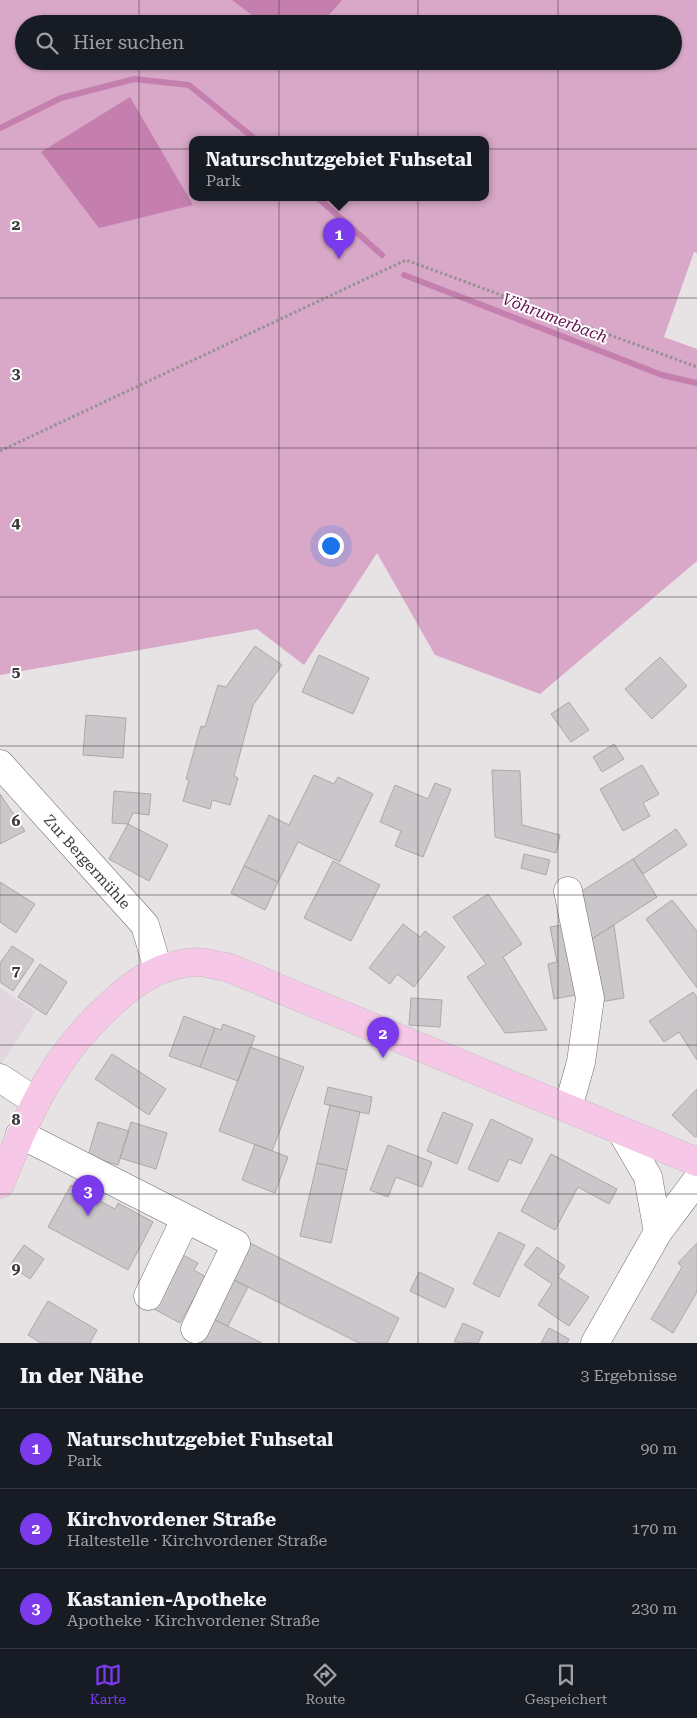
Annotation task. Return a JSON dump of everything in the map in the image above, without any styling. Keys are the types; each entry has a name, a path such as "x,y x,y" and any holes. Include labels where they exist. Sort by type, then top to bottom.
{"main road":[{"path":"0,1184 35,1101 62,1055 89,1023 137,981 158,969 198,962 227,967 697,1162"}],"street":[{"name":"Zur Bergermühle","path":"0,764 145,925 158,969"},
{"path":"568,891 590,998 581,1062 568,1108"},
{"path":"0,1078 35,1101"},
{"path":"621,1131 648,1177 658,1232"},
{"path":"20,1134 185,1220 236,1244 195,1329"},
{"path":"595,1343 658,1232 697,1180"},
{"path":"148,1296 185,1220"}],"path":[{"path":"0,451 406,260 697,367"}],"shaded area":[{"path":"0,0 697,0 697,253 694,252 664,337 697,349 697,561 540,694 435,655 377,553 304,665 257,629 0,675"},
{"path":"232,0 342,0 329,15 252,15"},
{"path":"130,97 193,205 99,228 41,152"},
{"path":"0,988 35,1012 0,1066"}],"building":[{"path":"255,646 282,665 253,705 234,776 238,778 230,805 212,800 210,809 183,801 189,780 186,779 201,726 205,727 218,685 226,687"},
{"path":"319,655 369,678 353,714 302,692"},
{"path":"660,657 687,686 652,719 625,689"},
{"path":"569,702 589,730 571,742 551,714"},
{"path":"86,715 126,718 123,758 83,755"},
{"path":"614,744 624,759 602,772 593,757"},
{"path":"642,765 659,794 643,803 650,816 623,831 600,789"},
{"path":"492,770 520,771 522,825 560,835 556,853 495,837"},
{"path":"314,775 334,784 338,777 373,794 340,862 298,842 278,882 244,866 269,815 289,825"},
{"path":"435,783 451,789 423,857 395,846 401,831 380,822 395,785 428,799"},
{"path":"114,791 151,794 149,815 133,813 128,824 112,823"},
{"path":"0,794 25,831 0,844"},
{"path":"128,824 168,845 149,881 109,859"},
{"path":"676,829 687,845 643,874 633,859"},
{"path":"524,854 550,860 546,875 521,868"},
{"path":"633,859 657,897 587,942 574,896"},
{"path":"333,861 380,885 351,941 304,918"},
{"path":"244,866 278,882 265,910 231,893"},
{"path":"0,882 35,904 16,933 0,922"},
{"path":"488,894 522,944 503,957 547,1030 505,1033 467,977 486,964 453,917"},
{"path":"672,900 697,931 697,988 646,919"},
{"path":"403,924 420,937 425,931 445,947 414,987 397,974 390,984 369,968"},
{"path":"568,924 581,994 554,999 548,964 557,962 550,927"},
{"path":"614,925 624,998 600,1002 587,942"},
{"path":"12,946 34,960 13,991 0,982 0,963"},
{"path":"40,964 67,982 46,1015 18,997"},
{"path":"693,992 697,997 697,1060 679,1032 664,1042 649,1021"},
{"path":"411,998 442,1000 440,1027 409,1025"},
{"path":"184,1016 215,1028 200,1067 169,1056"},
{"path":"223,1024 255,1036 238,1081 200,1067 215,1028 221,1030"},
{"path":"250,1047 304,1067 272,1151 219,1131"},
{"path":"112,1054 166,1089 149,1115 95,1079"},
{"path":"328,1087 372,1097 369,1114 324,1104"},
{"path":"697,1089 697,1136 695,1137 672,1115"},
{"path":"330,1105 360,1112 347,1170 317,1163"},
{"path":"443,1112 473,1124 457,1164 427,1151"},
{"path":"491,1119 533,1139 521,1164 509,1159 498,1182 468,1169"},
{"path":"98,1122 129,1131 118,1165 88,1156"},
{"path":"131,1122 167,1133 156,1169 120,1158"},
{"path":"255,1144 288,1157 275,1193 242,1180"},
{"path":"388,1145 432,1162 422,1187 396,1177 388,1197 370,1190"},
{"path":"551,1154 617,1189 609,1204 578,1187 555,1230 521,1211"},
{"path":"317,1163 347,1170 331,1243 300,1236"},
{"path":"71,1185 115,1209 118,1203 153,1222 128,1270 48,1227"},
{"path":"499,1232 525,1245 499,1297 473,1284"},
{"path":"250,1243 399,1318 387,1343 359,1343 232,1279"},
{"path":"697,1243 697,1292 673,1333 651,1319 682,1267 678,1263"},
{"path":"24,1245 44,1259 30,1279 10,1265"},
{"path":"537,1247 565,1266 558,1277 589,1297 569,1326 538,1305 552,1284 524,1265"},
{"path":"183,1255 198,1263 194,1270 206,1277 180,1323 154,1309"},
{"path":"419,1272 454,1289 445,1308 410,1291"},
{"path":"232,1279 248,1287 228,1326 213,1319"},
{"path":"48,1301 97,1330 90,1343 41,1343 28,1335"},
{"path":"213,1319 262,1343 201,1343"},
{"path":"463,1323 483,1332 478,1343 454,1342"},
{"path":"549,1328 569,1339 567,1343 541,1343"}],"waterway":[{"name":"Vöhrumerbach","path":"0,128 61,98 134,79 189,85 251,136"},
{"name":"Vöhrumerbach","path":"321,201 382,255"},
{"name":"Vöhrumerbach","path":"404,275 662,375 697,383"}],"place":[{"name":"Naturschutzgebiet Fuhsetal","path":"339,259"},
{"name":"Kirchvordener Straße","path":"383,1058"},
{"name":"Kastanien-Apotheke","path":"88,1216"}]}
